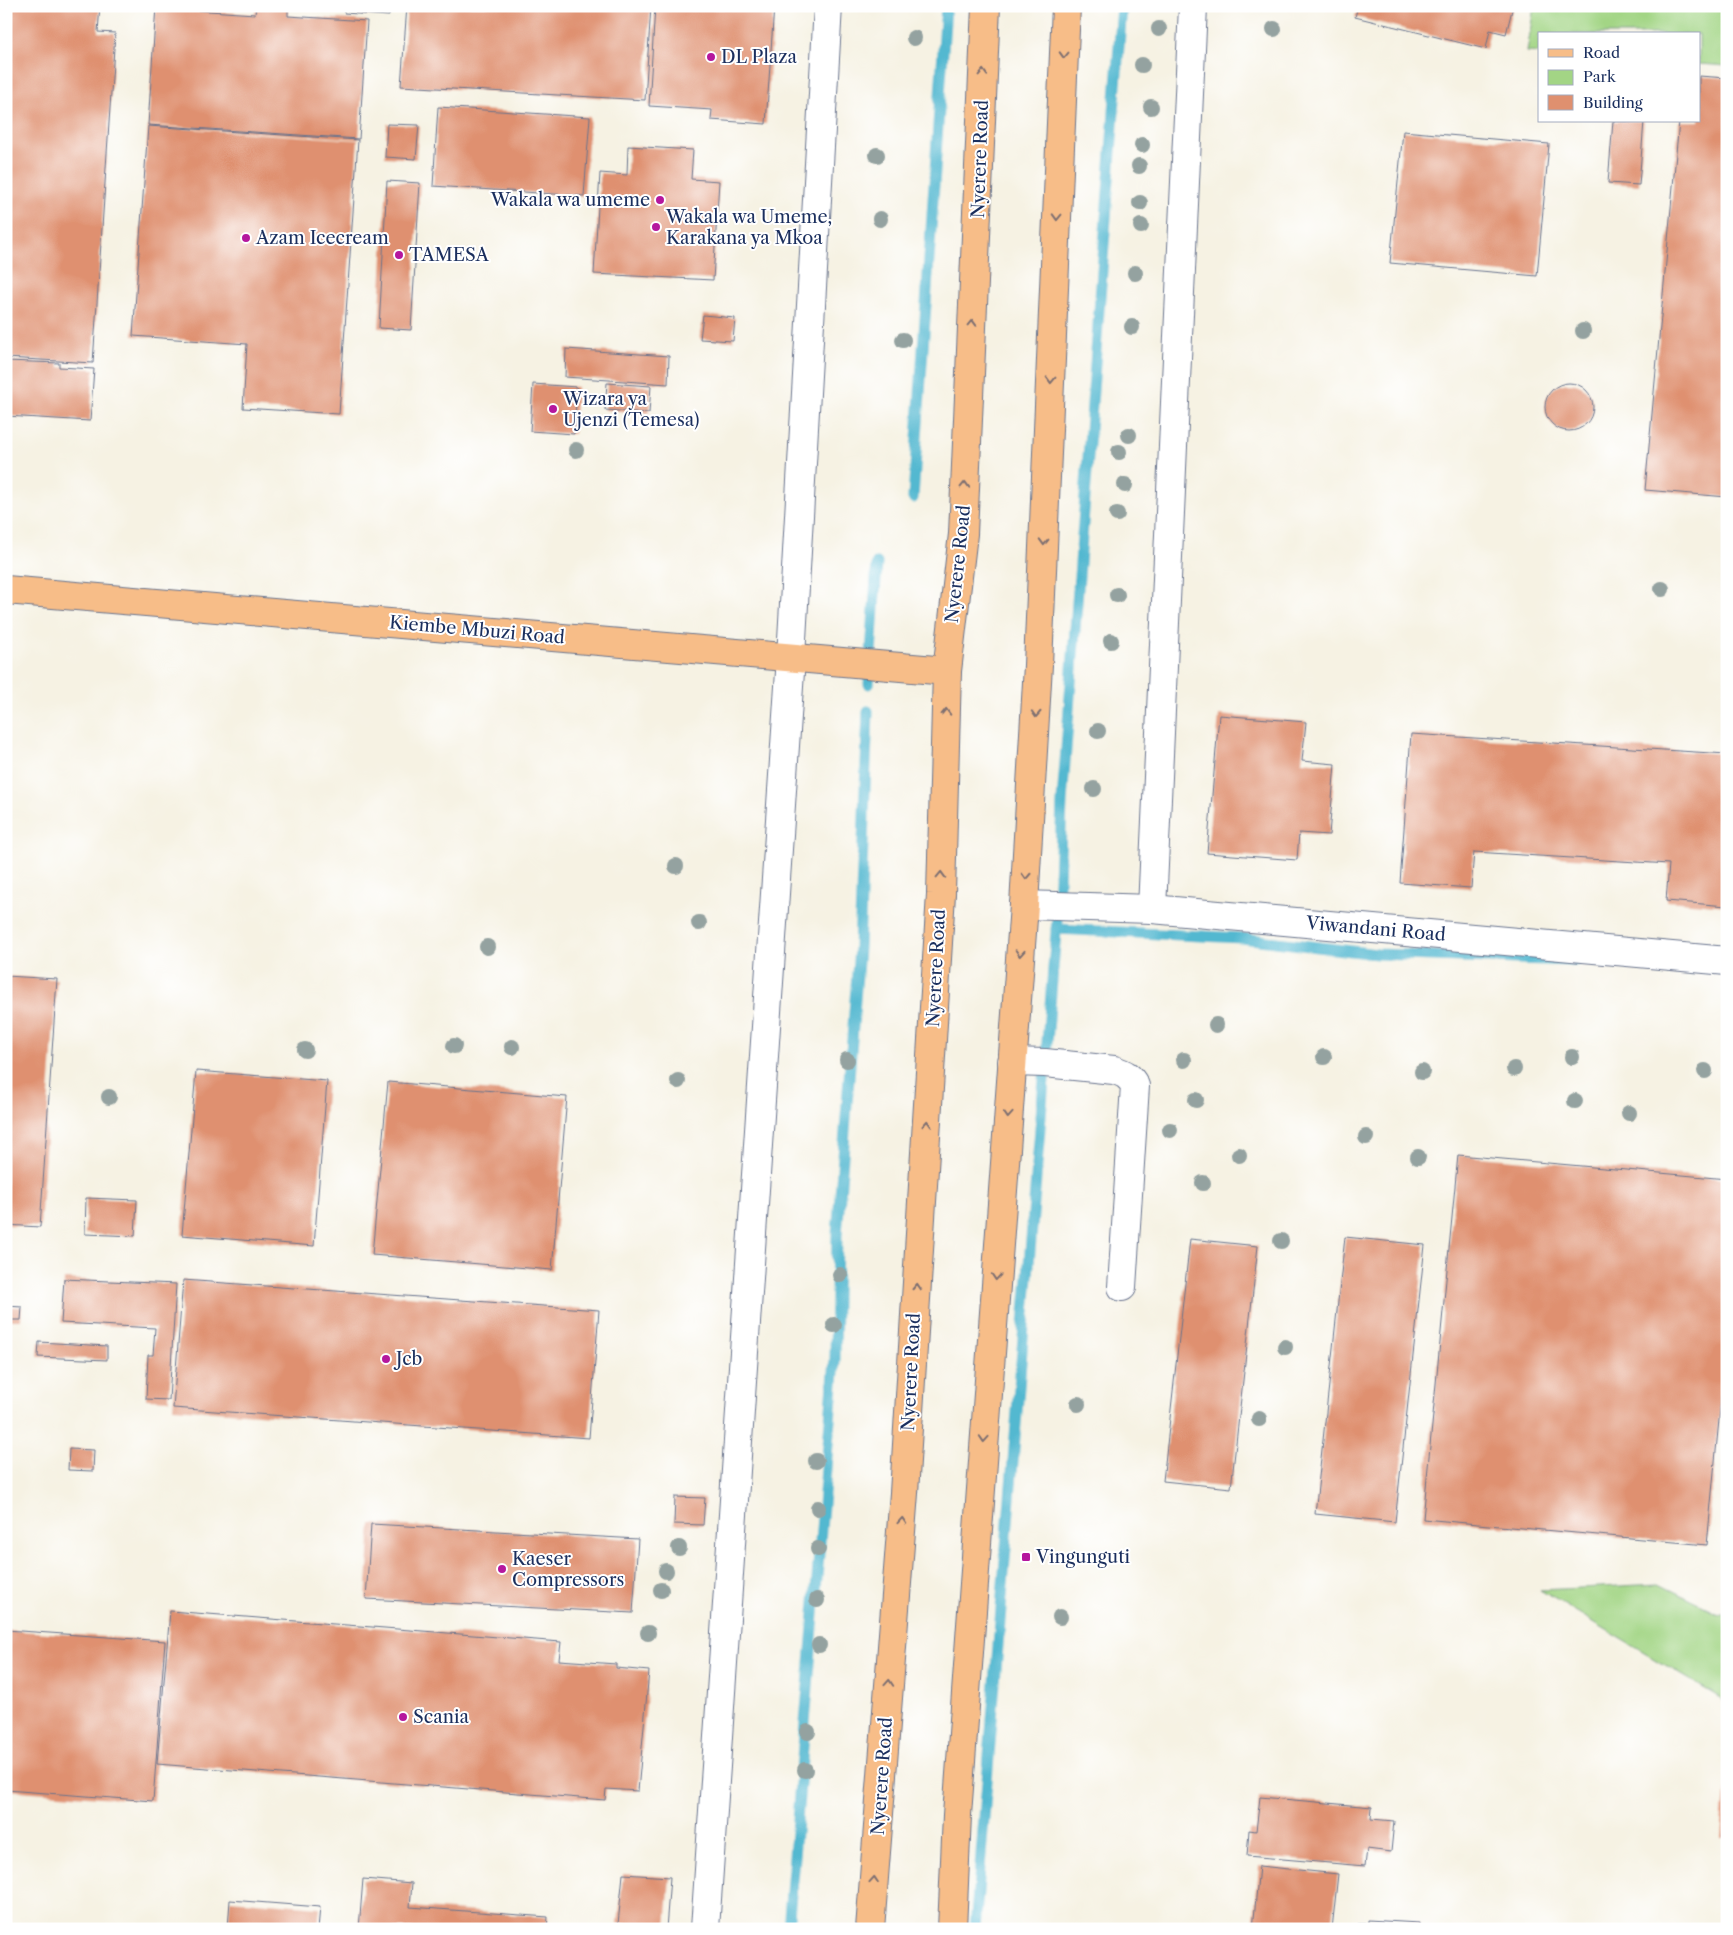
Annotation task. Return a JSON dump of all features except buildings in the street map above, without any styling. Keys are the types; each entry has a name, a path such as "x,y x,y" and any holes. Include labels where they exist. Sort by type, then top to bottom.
{"main road":[{"name":"Nyerere Road","path":"870,1929 904,1492 938,944 947,671 963,534 986,6"},
{"path":"952,1929 957,1815 1024,904 1038,665 1066,6"},
{"name":"Kiembe Mbuzi Road","path":"6,590 791,656 947,671"}],"street":[{"path":"705,1929 791,656 828,6"},
{"path":"1152,909 1194,6"},
{"name":"Viwandani Road","path":"1024,904 1152,909 1727,961"},
{"path":"1012,1062 1045,1063 1114,1070 1132,1079 1135,1086 1122,1286"}],"green space":[{"path":"1534,6 1727,6 1727,66 1700,64 1700,32 1538,32 1538,53 1527,52"},
{"path":"1659,1584 1720,1614 1727,1614 1727,1702 1540,1590"}],"waterway":[{"path":"913,498 946,6"},
{"path":"975,1929 1058,907 1062,802 1122,6"},
{"path":"869,684 877,563"},
{"path":"788,1929 835,1360 837,1235 859,948 868,711"},
{"path":"1056,929 1242,938 1377,954 1575,961"}],"place":[{"name":"DL Plaza","path":"711,57"},
{"name":"Wakala wa umeme","path":"660,200"},
{"name":"Wakala wa Umeme, Karakana ya Mkoa","path":"656,227"},
{"name":"Azam Icecream","path":"246,238"},
{"name":"TAMESA","path":"399,255"},
{"name":"Wizara ya Ujenzi (Temesa)","path":"553,409"},
{"name":"Jcb","path":"386,1359"},
{"name":"Vingunguti","path":"1026,1557"},
{"name":"Kaeser Compressors","path":"502,1569"},
{"name":"Scania","path":"403,1717"}]}
